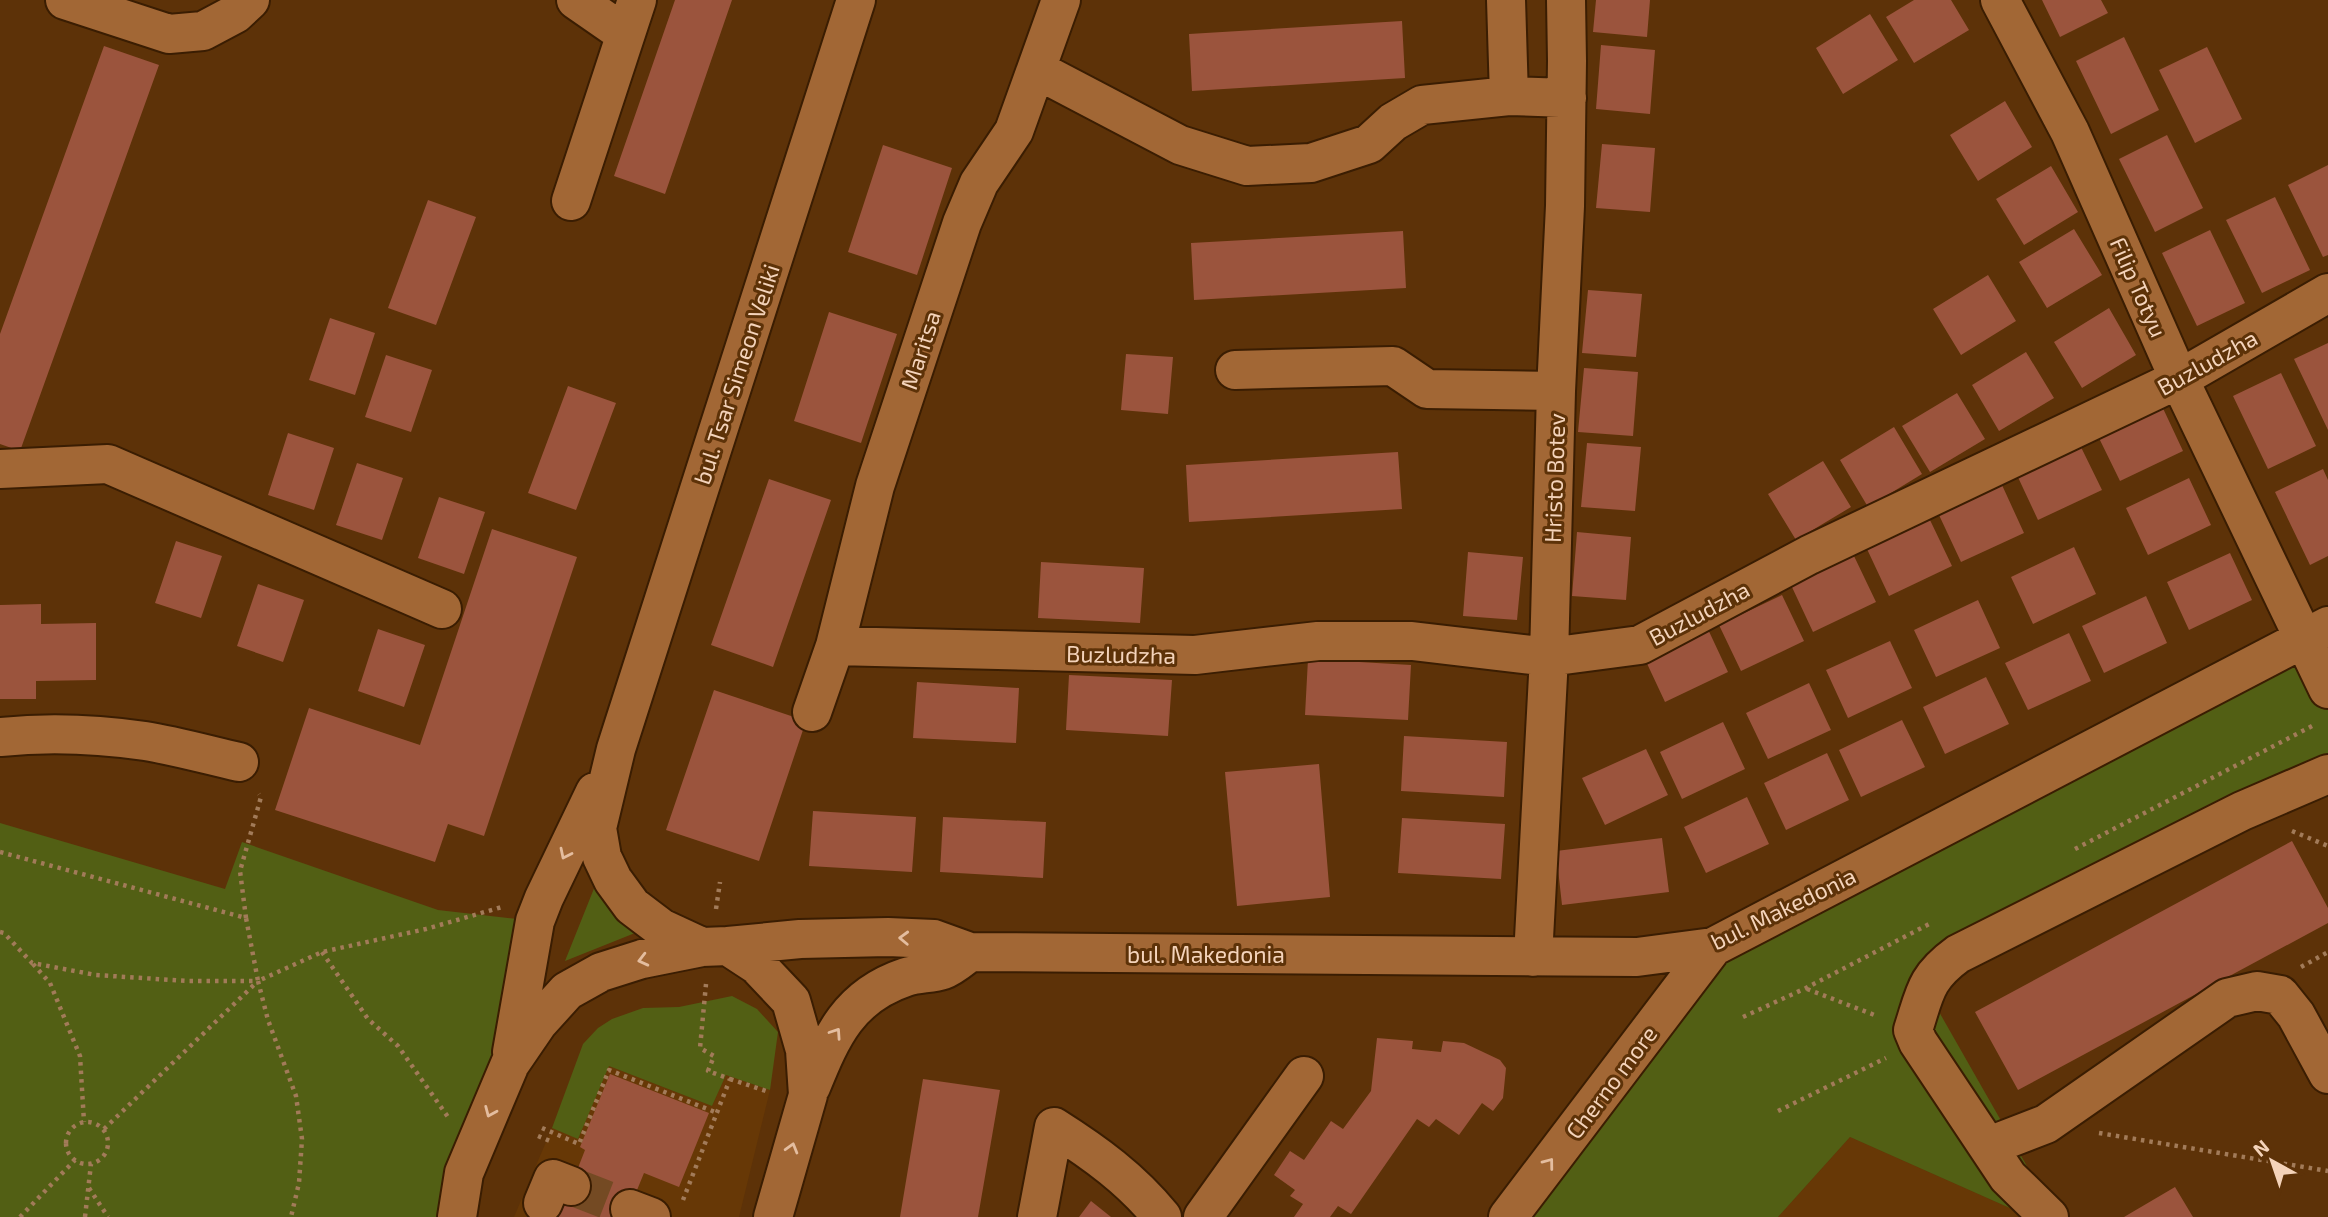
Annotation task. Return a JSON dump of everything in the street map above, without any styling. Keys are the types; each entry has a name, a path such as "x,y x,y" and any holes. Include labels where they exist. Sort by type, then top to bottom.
{"street":[{"path":"65,0 169,34 203,31 235,14 250,0"},
{"path":"571,201 631,17 576,0"},
{"name":"bul. Tsar Simeon Veliki","path":"808,1095 806,1050 791,1001 757,965 661,928 632,905 613,880 602,857 597,828 615,749 856,0"},
{"name":"Maritsa","path":"812,712 835,646 875,486 962,223 979,183 1014,131 1061,0"},
{"path":"1506,0 1509,96"},
{"name":"Hristo Botev","path":"1533,957 1549,657 1567,98 1566,0"},
{"name":"Filip Totyu","path":"2000,0 2070,132 2179,379 2316,632 2328,690"},
{"path":"1037,70 1180,145 1247,166 1311,163 1369,144 1393,122 1422,106 1509,96 1567,98"},
{"name":"Buzludzha","path":"835,646 1195,655 1318,641 1412,641 1549,657 1640,645 1809,555 2179,379 2328,293"},
{"path":"1235,370 1394,366 1427,389 1556,391"},
{"path":"0,469 108,464 442,608"},
{"name":"bul. Makedonia","path":"510,1064 538,1023 567,991 601,972 642,959 713,947 800,939 888,937 934,939 970,952 1637,957 1713,947 2316,632"},
{"path":"0,737 26,734 146,741 239,762"},
{"name":"bul. Tsar Simeon Veliki","path":"510,1064 535,921 615,749"},
{"path":"2049,1217 2008,1177 1915,1036 1926,989 1938,969 1958,954 2242,811 2328,774"},
{"name":"Cherno more","path":"1508,1217 1713,947"},
{"path":"767,1216 808,1095 829,1043 852,1009 884,986 909,976 945,970 970,952"},
{"path":"1989,1146 2046,1124 2227,998 2257,991 2280,995 2296,1015 2328,1074"},
{"path":"438,1217 468,1163 510,1064"},
{"path":"1203,1217 1304,1076"},
{"path":"1037,1217 1054,1127 1095,1152 1126,1177 1162,1217"},
{"path":"457,1217 468,1163"}],"path":[{"path":"239,762 261,797 240,870 246,918 268,1020 296,1096 302,1139 299,1183 291,1217"},
{"path":"0,852 246,918"},
{"path":"104,1129 258,981 322,951 426,929 482,911 544,898"},
{"path":"0,932 50,984 80,1056 84,1122"},
{"path":"654,1210 715,1112 730,1079 708,1071 714,1056 699,1048 713,947"},
{"path":"322,951 368,1019 398,1046 418,1072 468,1163"},
{"path":"32,963 96,975 187,981 258,981"},
{"path":"1806,988 1915,1036"},
{"path":"1778,1111 1915,1036"},
{"path":"542,1128 579,1143 609,1070 715,1112"},
{"path":"84,1122 95,1123 104,1129 108,1147 102,1158 90,1164 75,1160 70,1155 66,1142 72,1129 84,1122"},
{"path":"2046,1124 2328,1171"},
{"path":"538,1136 550,1141"},
{"path":"20,1217 75,1160"},
{"path":"85,1217 90,1164"},
{"path":"89,1187 108,1217"}],"shaded area":[{"path":"609,1066 712,1106 726,1075 770,1090 739,1217 514,1217 552,1128 578,1138"},
{"path":"1850,1137 2030,1217 1778,1217"}],"green space":[{"path":"2305,638 2328,689 2328,774 1926,989 2056,1217 2030,1217 1850,1137 1778,1217 1508,1217 1713,947"},
{"path":"0,823 225,889 242,842 438,910 535,921 464,1173 438,1217 0,1217"},
{"path":"597,881 635,933 565,961"},
{"path":"732,996 757,1009 778,1032 770,1090 726,1075 712,1106 609,1066 578,1139 552,1128 583,1044 598,1028 612,1019 643,1008 679,1007"}],"building":[{"path":"675,0 732,0 665,194 614,176"},
{"path":"1596,0 1650,0 1647,37 1593,32"},
{"path":"1914,0 1951,0 1969,30 1914,63 1886,17"},
{"path":"2042,0 2101,0 2108,13 2060,37"},
{"path":"1870,14 1898,60 1843,94 1816,48"},
{"path":"1402,21 1405,78 1192,91 1189,34"},
{"path":"2124,37 2159,110 2111,134 2076,61"},
{"path":"1601,45 1655,50 1650,114 1596,109"},
{"path":"104,46 159,65 20,451 0,444 0,334"},
{"path":"2207,47 2242,119 2195,143 2159,70"},
{"path":"2005,101 2032,147 1978,181 1950,135"},
{"path":"2167,135 2203,208 2155,232 2119,159"},
{"path":"1602,144 1655,148 1650,212 1596,208"},
{"path":"883,145 952,168 917,275 848,252"},
{"path":"2328,165 2328,255 2323,257 2288,185"},
{"path":"2051,166 2078,212 2024,245 1996,199"},
{"path":"2275,197 2310,270 2262,293 2226,220"},
{"path":"428,200 476,217 436,325 388,308"},
{"path":"2074,229 2102,275 2047,308 2019,262"},
{"path":"2210,230 2245,303 2197,326 2162,253"},
{"path":"1403,231 1406,288 1194,300 1191,243"},
{"path":"1988,275 2016,321 1961,355 1933,309"},
{"path":"1588,290 1642,294 1636,357 1582,353"},
{"path":"2109,308 2136,355 2082,388 2054,342"},
{"path":"829,312 897,334 861,443 794,421"},
{"path":"330,318 375,333 355,395 309,380"},
{"path":"2328,343 2328,430 2294,359"},
{"path":"2026,352 2054,398 1999,431 1972,385"},
{"path":"1126,354 1173,357 1168,414 1121,410"},
{"path":"386,355 432,370 411,432 365,417"},
{"path":"1584,368 1638,372 1633,436 1578,432"},
{"path":"2281,373 2316,446 2268,469 2233,396"},
{"path":"568,386 616,403 576,510 528,493"},
{"path":"1957,393 1985,439 1930,472 1902,426"},
{"path":"2161,404 2183,451 2120,481 2097,434"},
{"path":"1894,427 1922,474 1868,507 1840,460"},
{"path":"288,433 334,448 314,510 268,495"},
{"path":"1587,443 1641,447 1635,511 1581,507"},
{"path":"2079,443 2102,490 2038,520 2016,473"},
{"path":"1398,452 1402,509 1189,522 1186,465"},
{"path":"1823,461 1851,507 1796,540 1768,494"},
{"path":"357,463 403,478 382,540 336,525"},
{"path":"2323,469 2328,480 2328,556 2310,565 2275,492"},
{"path":"2189,478 2211,525 2148,555 2126,508"},
{"path":"769,479 831,500 773,667 711,645"},
{"path":"2002,485 2024,533 1961,562 1939,515"},
{"path":"439,497 485,512 464,574 418,558"},
{"path":"1930,520 1952,566 1889,596 1867,549"},
{"path":"492,529 577,557 484,836 448,824 435,862 275,810 309,708 420,745"},
{"path":"1577,532 1631,537 1626,600 1572,596"},
{"path":"176,541 222,556 201,618 155,603"},
{"path":"2074,547 2096,594 2033,624 2011,577"},
{"path":"1468,552 1523,557 1517,620 1463,616"},
{"path":"2230,553 2252,600 2189,630 2167,582"},
{"path":"1854,556 1876,602 1813,632 1791,585"},
{"path":"1041,562 1144,568 1140,623 1038,618"},
{"path":"258,584 304,600 283,662 237,646"},
{"path":"1782,595 1804,641 1741,671 1719,625"},
{"path":"2146,596 2167,643 2104,673 2082,626"},
{"path":"1978,600 2000,648 1936,677 1914,630"},
{"path":"41,604 41,624 96,623 96,680 36,681 36,699 0,699 0,605"},
{"path":"1706,625 1728,672 1665,702 1643,655"},
{"path":"378,629 425,645 404,707 358,691"},
{"path":"2069,633 2091,681 2028,710 2005,663"},
{"path":"1890,641 1912,688 1848,718 1826,670"},
{"path":"1308,659 1411,665 1408,720 1305,715"},
{"path":"1069,675 1172,680 1168,736 1066,730"},
{"path":"1986,677 2009,724 1945,754 1923,707"},
{"path":"917,682 1019,688 1016,743 913,738"},
{"path":"1809,683 1831,730 1768,759 1746,713"},
{"path":"714,690 806,721 759,861 666,830"},
{"path":"1902,720 1925,767 1861,797 1839,750"},
{"path":"1723,722 1745,769 1682,799 1660,752"},
{"path":"1404,736 1507,742 1504,797 1401,791"},
{"path":"1646,749 1668,795 1605,825 1582,778"},
{"path":"1827,753 1849,800 1786,830 1764,783"},
{"path":"1319,764 1330,897 1237,906 1225,772"},
{"path":"1747,797 1769,844 1706,873 1684,827"},
{"path":"813,811 916,817 912,872 809,866"},
{"path":"943,817 1046,822 1043,878 940,872"},
{"path":"1402,818 1505,824 1501,879 1398,873"},
{"path":"1662,838 1669,892 1562,905 1556,851"},
{"path":"2292,841 2328,908 2328,923 2018,1090 1975,1012"},
{"path":"1377,1038 1413,1041 1412,1049 1441,1052 1443,1041 1464,1043 1500,1060 1506,1068 1503,1098 1493,1111 1482,1103 1459,1135 1436,1119 1429,1127 1417,1119 1351,1214 1338,1206 1330,1217 1294,1217 1303,1204 1290,1196 1295,1190 1274,1175 1290,1151 1304,1160 1331,1121 1343,1129 1371,1091"},
{"path":"610,1074 709,1113 679,1187 644,1173 626,1217 533,1217 539,1201 562,1209 585,1150 580,1147"},
{"path":"923,1079 1000,1090 978,1217 900,1217"},
{"path":"2175,1187 2193,1217 2124,1217"},
{"path":"1091,1201 1111,1217 1079,1217"}],"tunnel":[{"path":"571,1186 630,1209"}]}
